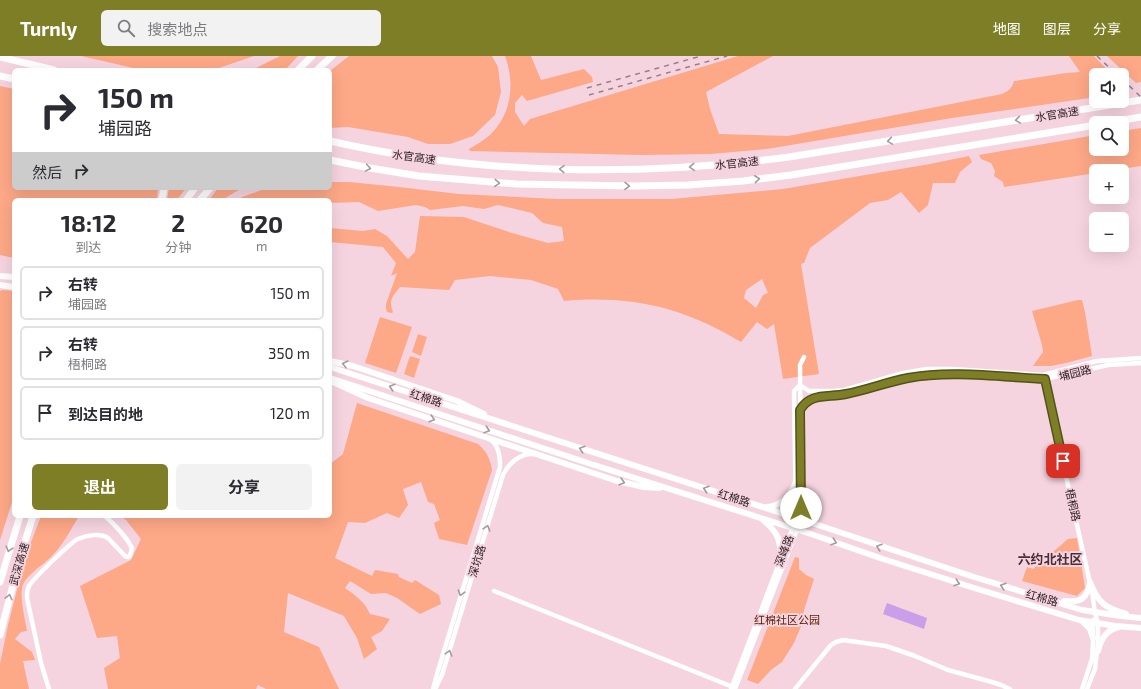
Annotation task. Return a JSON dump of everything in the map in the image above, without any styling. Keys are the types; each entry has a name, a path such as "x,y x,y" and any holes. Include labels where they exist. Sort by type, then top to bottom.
{"highway":[{"path":"300,68 312,56"},
{"path":"319,68 332,56"},
{"path":"0,57 46,68"},
{"path":"0,76 12,79"},
{"name":"水官高速","path":"332,141 403,156 473,164 578,169 689,168 740,164 789,157 1141,100"},
{"path":"1129,119 1140,117"},
{"name":"水官高速","path":"332,160 419,176 516,184 635,186 688,185 743,181 791,175 1089,126"},
{"path":"202,198 208,190"},
{"name":"武深高速","path":"0,582 19,518"},
{"name":"武深高速","path":"0,635 17,569 32,518"}],"main road":[{"path":"0,276 12,277"},
{"path":"0,285 12,287"},
{"path":"332,361 353,366 457,401 500,422"},
{"name":"红棉路","path":"332,368 799,519 922,561 1094,613 1140,618"},
{"path":"332,380 368,398 624,483 644,487 670,489"},
{"name":"红棉路","path":"332,380 752,515 963,585 1079,620 1121,627 1141,628"},
{"path":"761,507 770,507 783,502 793,490 796,482"},
{"path":"752,515 771,526 776,534 780,542 780,560"},
{"path":"1043,598 1066,602 1076,602 1087,594 1090,582"},
{"path":"1090,582 1096,596 1103,605 1110,609 1140,618"},
{"path":"1079,620 1084,622 1090,629 1093,638"},
{"path":"1098,651 1100,643 1108,632 1121,627"}],"street":[{"name":"深峰路","path":"733,688 799,519 800,365 804,357"},
{"name":"埔园路","path":"800,410 806,403 815,397 845,395 888,382 909,378 931,375 1044,377 1097,361 1141,358"},
{"name":"埔园路","path":"800,385 809,391 844,390 903,373 926,369 952,369 1052,378 1108,365 1141,362"},
{"name":"梧桐路","path":"1044,377 1093,594 1098,651 1095,668 1087,689"},
{"name":"深峰路","path":"799,519 796,482 794,390 800,385"},
{"name":"深坑路","path":"434,689 439,666 500,467 499,452 493,442 488,438"},
{"name":"深坑路","path":"434,689 442,675 503,475 507,468 518,458 524,455 539,455"},
{"path":"49,689 41,663 26,598 27,590 33,582 73,542 83,537 100,535 105,536 125,556 130,556 132,553 132,548 130,543 107,518"},
{"name":"深峰路","path":"733,688 780,560 795,529"},
{"path":"494,591 733,688"},
{"name":"梧桐路","path":"1082,689 1090,667 1096,623"},
{"path":"795,689 831,645 842,640 886,646 948,670 1001,684 1010,689"}],"green space":[{"path":"81,56 254,56 219,68 133,68"},
{"path":"280,56 298,56 287,68 256,68"},
{"path":"349,56 492,56 498,67 501,92 495,115 473,136 450,144 428,144 408,137 348,127 332,128 332,69"},
{"path":"505,56 531,56 541,80 584,69 592,77 593,82 527,101 522,95 515,103 515,112 524,126 530,119 738,56 773,56 706,92 710,109 719,134 788,136 1002,94 1010,89 1014,81 1080,72 1069,56 1094,56 1105,68 1089,68 1089,98 952,118 767,149 711,154 642,155 470,151 469,149 490,135 503,118 510,98 510,77"},
{"path":"1107,56 1141,56 1141,82 1136,83 1129,76 1129,68 1120,68"},
{"path":"0,86 12,89 12,190 158,190 157,198 12,198 12,258 0,255"},
{"path":"1141,128 1141,166 1129,168 1129,164 1089,164 1089,174 1004,187 1003,182 994,176 995,171 991,163 981,159 979,155 1089,136 1089,156 1129,156 1129,130"},
{"path":"969,156 972,162 960,172 955,183 933,183 928,205 919,213 901,192 888,200 870,203 810,248 804,263 801,264 819,374 783,379 774,324 767,329 757,322 741,342 698,320 656,306 612,300 564,301 558,289 531,280 490,276 455,280 449,290 400,287 391,301 393,312 387,312 386,304 397,273 391,276 396,263 383,247 332,242 332,228 363,231 375,229 387,236 408,259 415,252 420,216 464,217 548,243 564,241 562,227 543,223 532,213 498,205 484,209 463,206 430,210 416,205 378,211 359,202 332,203 332,198 241,198 261,190 332,190 332,182 349,182 459,194 557,199 671,199 783,189","holes":["762,279 768,293 763,295 756,308 744,298 746,290"]},
{"path":"169,190 184,190 178,198 167,198"},
{"path":"216,190 239,190 225,198 210,198"},
{"path":"0,291 12,291 12,502 0,540"},
{"path":"1082,300 1085,312 1092,356 1051,366 1033,366 1043,352 1032,311"},
{"path":"380,317 412,327 396,373 365,363"},
{"path":"418,334 427,337 421,356 412,352"},
{"path":"410,356 420,359 414,378 404,374"},
{"path":"357,403 478,444 486,453 492,470 467,545 439,539 434,523 440,520 434,504 428,502 421,482 403,489 408,505 399,518 387,513 365,523 348,522 335,558 372,576 375,570 398,574 399,577 412,583 415,580 439,595 441,604 420,614 397,598 386,593 371,594 350,581 345,588 363,602 370,614 390,619 382,631 371,637 377,649 364,659 357,638 344,616 288,593 284,632 319,647 339,689 266,689 258,685 256,689 108,689 104,668 120,658 117,636 97,638 80,586 131,560 141,539 123,518 332,518 332,462 343,454"},
{"path":"40,518 78,518 66,539 58,549 29,576 23,584 22,603 27,631 21,632 15,639 32,652 35,660 23,661 29,689 0,689 0,664 25,558"},
{"path":"1077,538 1085,588 1077,596 1022,581 1027,567 1033,569 1068,539"},
{"name":"红棉社区公园","path":"795,557 799,558 799,569 814,579 804,610 802,624 794,643 782,662 771,670 758,684 747,680"}],"shaded area":[{"path":"887,603 927,618 924,629 883,614"}],"railway":[{"path":"587,88 701,56"},
{"path":"589,95 727,56"},
{"path":"1097,56 1110,68"},
{"path":"1129,86 1141,97"}],"district":[{"name":"六约北社区","path":"1050,559"}],"route":[{"path":"801,508 800,410 803,406 815,397 845,395 888,382 909,378 931,375 955,375 1045,379 1063,461"}]}
